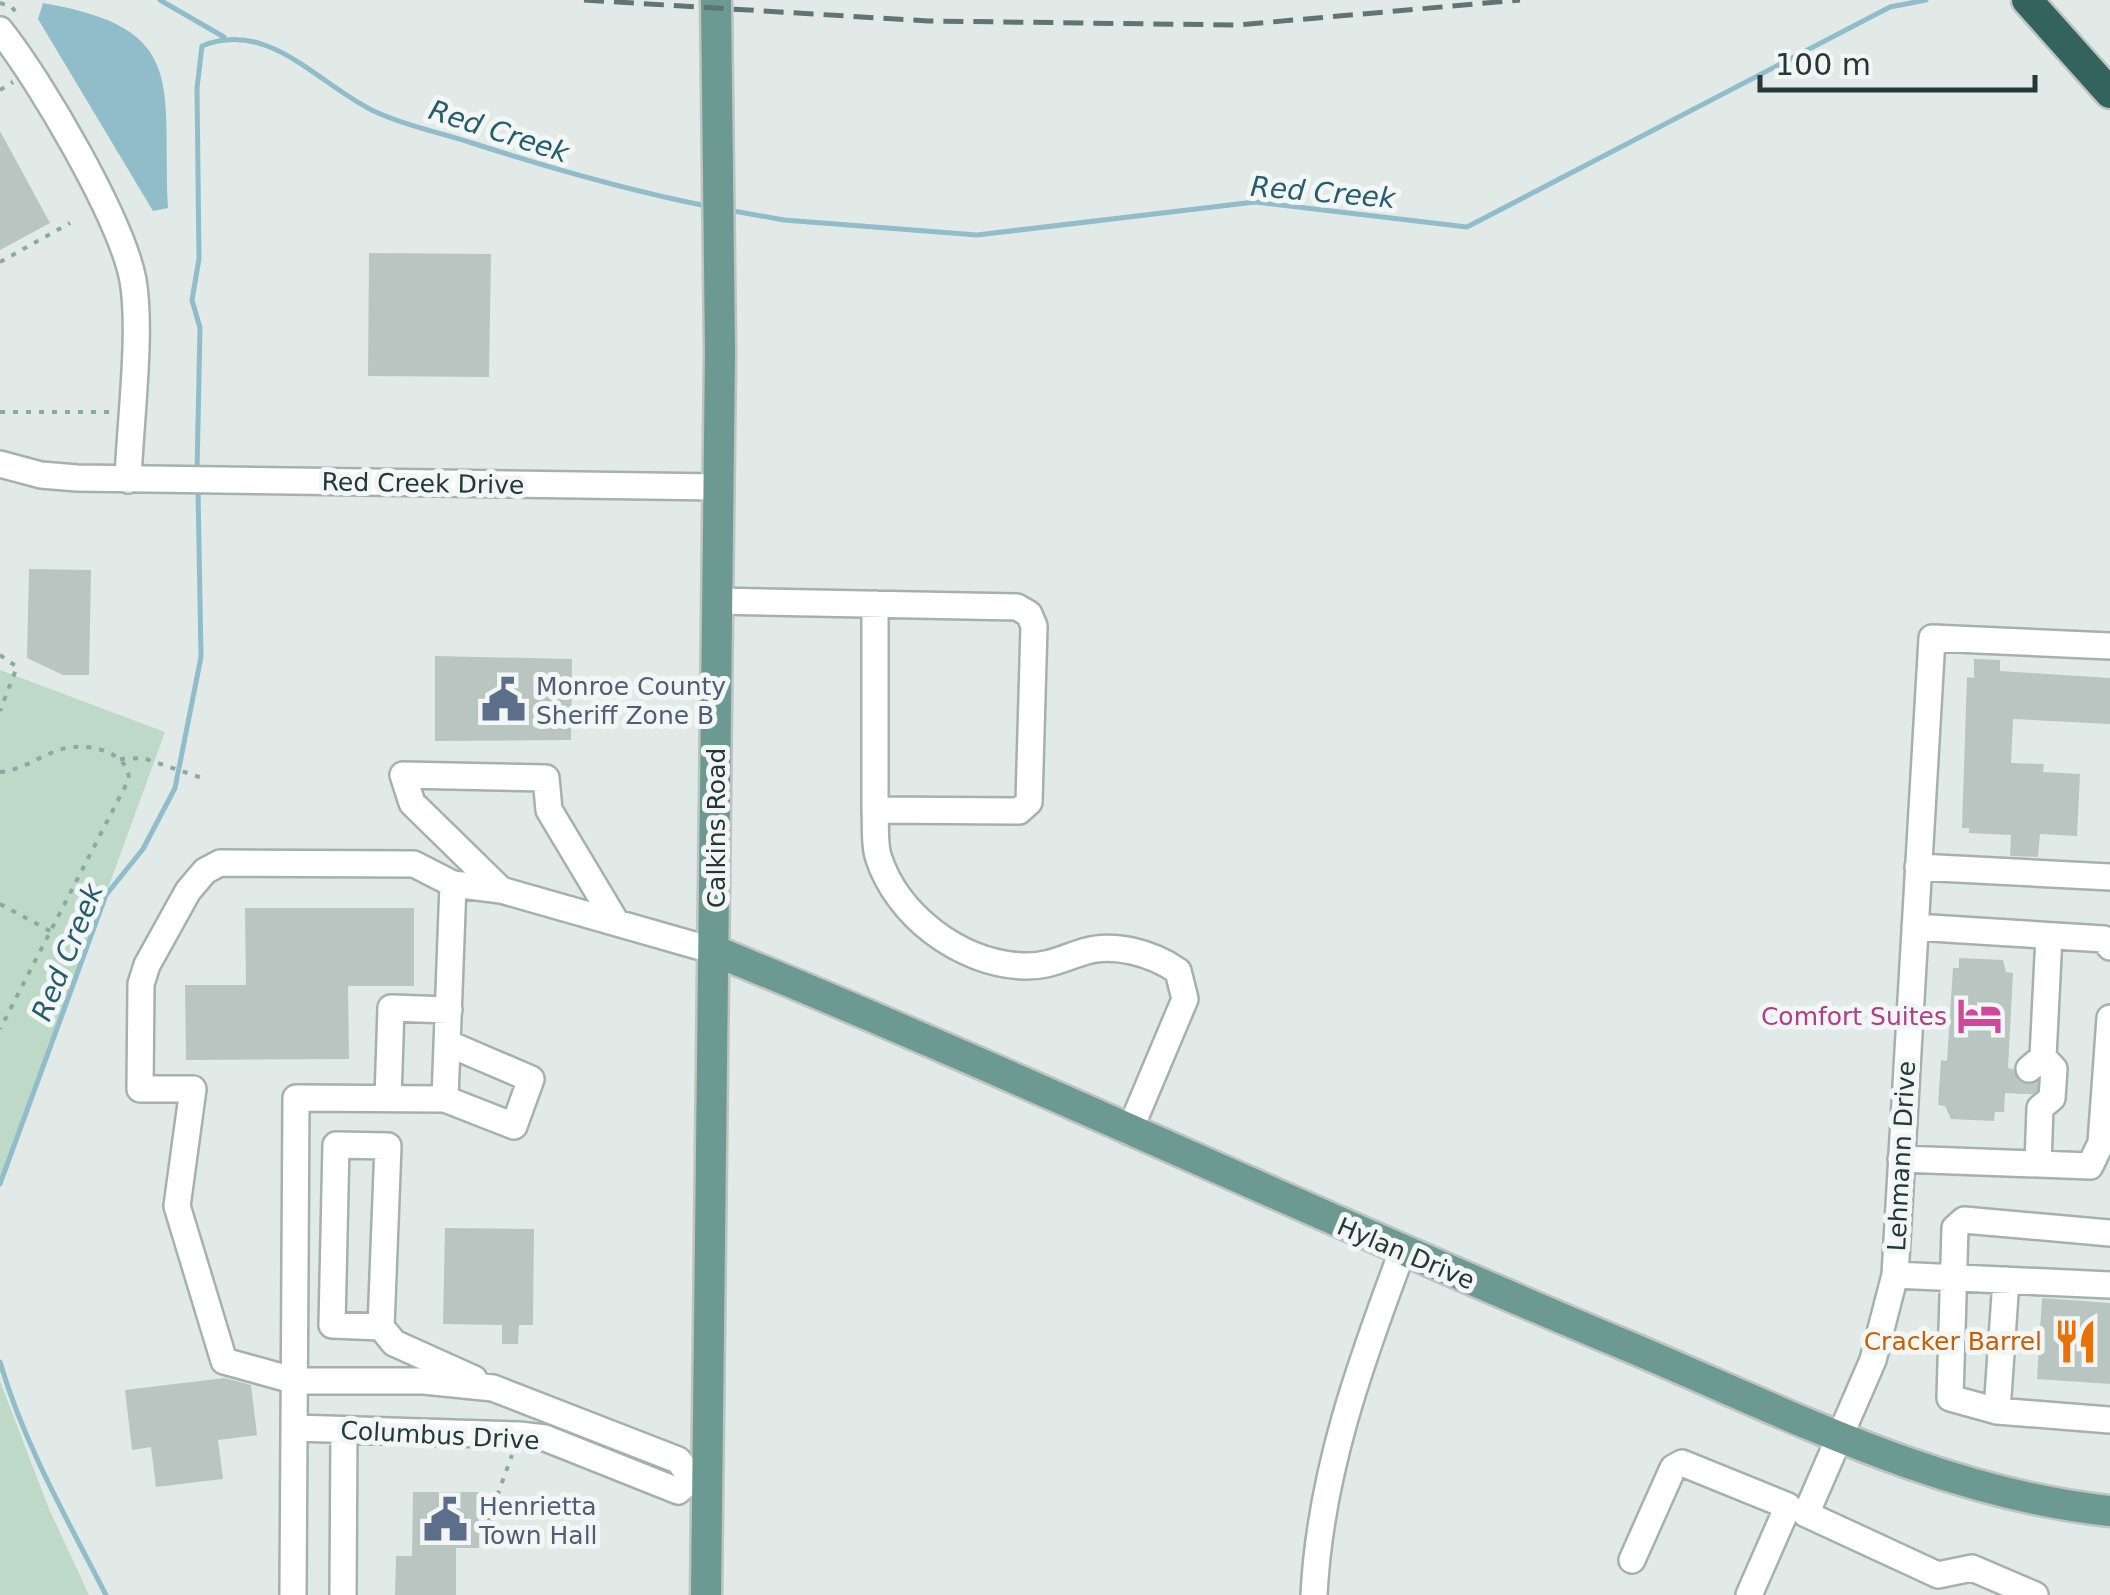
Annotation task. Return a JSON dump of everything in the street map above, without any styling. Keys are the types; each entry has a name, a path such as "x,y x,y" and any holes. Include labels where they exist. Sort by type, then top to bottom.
{"highway":[{"path":"2027,0 2108,90"}],"main road":[{"name":"Calkins Road","path":"706,1595 700,1480 715,951 716,0"},
{"name":"Hylan Drive","path":"715,951 1402,1252 1939,1477 2044,1504 2110,1511"}],"street":[{"path":"11,25 119,240 133,281 128,480"},
{"name":"Red Creek Drive","path":"0,464 41,476 128,480 718,487"},
{"path":"718,601 1017,607 1029,614 1034,626 1029,802 1019,811 875,810"},
{"path":"876,604 877,854 896,894 922,926 968,950 1020,966 1056,964 1084,951 1108,948 1139,953 1178,971 1185,999 1129,1132"},
{"name":"Lehmann Drive","path":"1749,1595 1840,1435 1873,1360 1894,1275 1932,638 2110,646"},
{"path":"502,890 412,804 402,775 546,778 549,810 616,922"},
{"name":"Columbus Drive","path":"295,1428 532,1436 678,1491 700,1480 678,1460 492,1388 424,1381 296,1381 224,1361 177,1206 193,1089 140,1089 141,984 188,891 205,871 220,864 414,864 453,884"},
{"path":"1918,867 2110,877"},
{"path":"445,1099 453,884 502,890 715,951"},
{"path":"1915,927 2104,939 2110,947"},
{"path":"2038,1164 2035,1082 2049,936"},
{"path":"388,1098 391,1008 448,1010"},
{"path":"1901,1159 2090,1166 2102,1143 2110,1018"},
{"path":"292,1595 296,1098 445,1099 514,1126 531,1079 447,1043"},
{"path":"382,1328 332,1325 336,1145 388,1146 382,1328 394,1343 492,1388"},
{"path":"2110,1233 1964,1220 1955,1228 1950,1277 1950,1398 1998,1412 2110,1420"},
{"path":"1314,1595 1319,1534 1344,1414 1402,1252"},
{"path":"1894,1275 2110,1285"},
{"path":"1998,1412 2006,1280"},
{"path":"342,1595 344,1430"},
{"path":"1632,1560 1674,1468 1682,1463 1797,1510 1934,1585 1972,1568 2035,1595"}],"path":[{"path":"0,3 12,6 11,25"},
{"path":"0,262 70,223"},
{"path":"0,412 130,413"},
{"path":"0,655 17,666 0,710"},
{"path":"0,772 18,770 72,746 106,751 120,759 171,765 202,778"},
{"path":"0,1029 126,790 128,771 120,759"},
{"path":"0,904 52,932"}],"green space":[{"path":"0,670 165,732 0,1184"},
{"path":"0,1381 49,1509 89,1595 0,1595"}],"water":[{"path":"43,3 90,14 124,28 146,46 158,68 165,95 168,208 153,211 38,19"}],"building":[{"path":"0,131 50,223 0,250"},
{"path":"369,253 491,254 489,377 368,376"},
{"path":"29,569 91,570 89,675 63,675 27,658"},
{"name":"Monroe County Sheriff Zone B","path":"435,656 572,659 571,740 435,741"},
{"path":"1974,659 2000,660 2000,671 2110,678 2110,724 2013,719 2011,763 2044,764 2043,772 2080,774 2077,836 2040,834 2038,857 2010,856 2011,835 1969,833 1969,828 1962,828 1967,677 1974,678"},
{"path":"245,908 414,908 414,986 348,986 349,1059 186,1060 185,985 246,985"},
{"name":"Comfort Suites","path":"1959,958 2003,960 2006,972 2013,973 2008,1068 2023,1084 2037,1083 2031,1094 2005,1093 2004,1112 1995,1112 1994,1121 1951,1119 1945,1106 1938,1105 1941,1060 1947,1061 1953,968 1959,968"},
{"path":"445,1228 534,1229 533,1325 519,1325 518,1344 502,1344 502,1325 443,1324"},
{"name":"Cracker Barrel","path":"2042,1298 2110,1303 2110,1384 2037,1379"},
{"path":"225,1378 251,1385 257,1435 218,1440 223,1479 156,1487 151,1447 132,1450 125,1390"},
{"name":"Henrietta Town Hall","path":"413,1492 479,1492 479,1548 456,1548 456,1595 395,1595 396,1556 412,1556"}],"waterway":[{"path":"160,0 224,37"},
{"name":"Red Creek","path":"728,210 784,220 977,235 1255,202 1467,227 1890,7 1926,0"},
{"name":"Red Creek","path":"197,472 200,328 192,300 199,259 197,88 202,46 227,40 250,41 294,59 357,102 389,118 588,178 707,206"},
{"name":"Red Creek","path":"0,1184 106,895 143,849 175,788 201,657 198,488"},
{"name":"Red Creek","path":"0,1362 34,1452 106,1595"}],"tunnel":[{"path":"2028,1094 2029,1069"}],"railway":[{"path":"584,0 928,21 1238,25 1520,0"}],"place":[{"name":"Monroe County Sheriff Zone B","path":"503,700"},
{"name":"Comfort Suites","path":"1980,1016"},
{"name":"Cracker Barrel","path":"2075,1341"},
{"name":"Henrietta Town Hall","path":"446,1520"}]}
